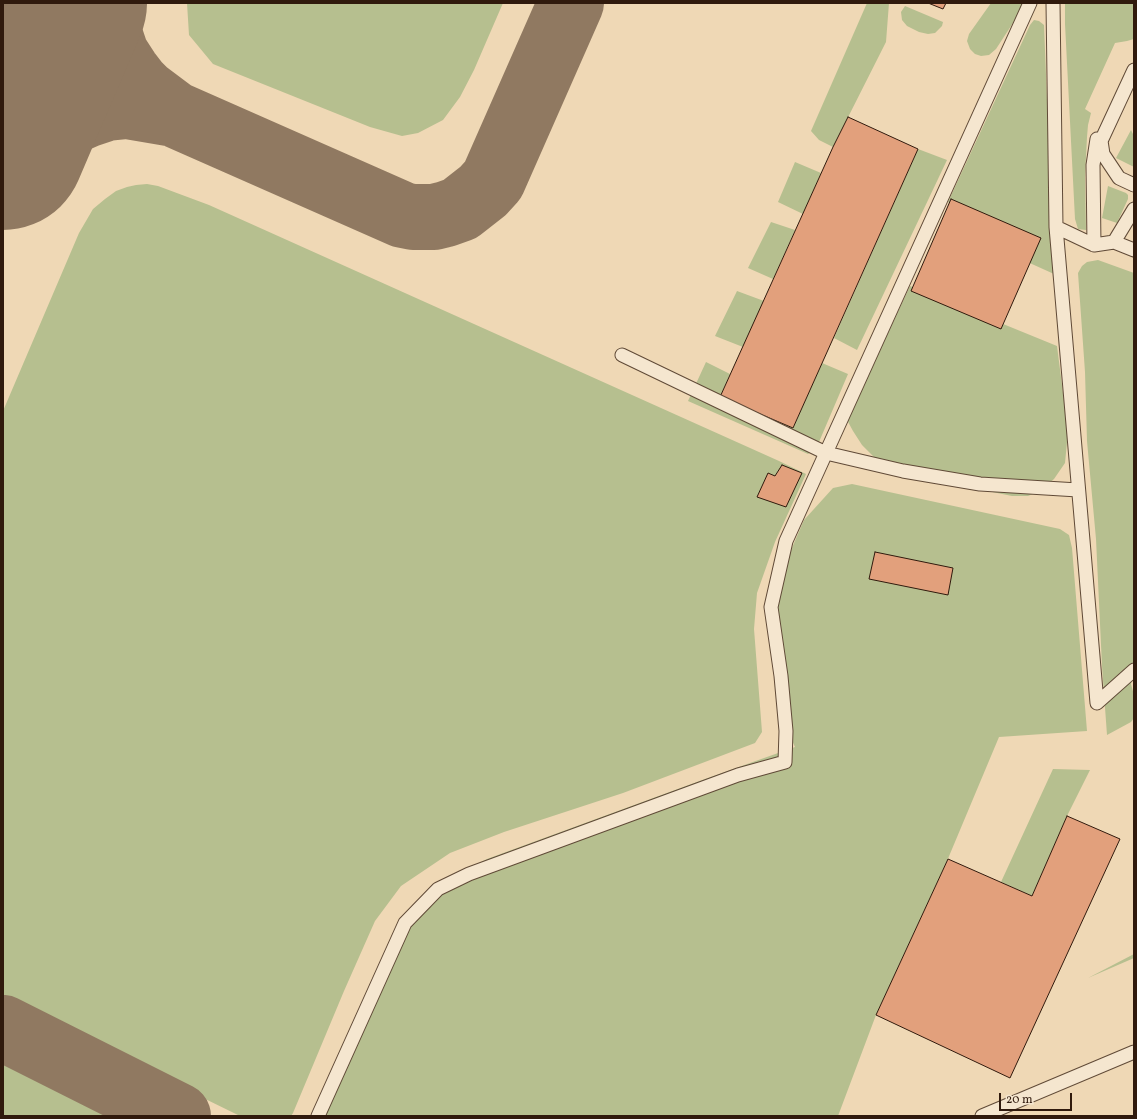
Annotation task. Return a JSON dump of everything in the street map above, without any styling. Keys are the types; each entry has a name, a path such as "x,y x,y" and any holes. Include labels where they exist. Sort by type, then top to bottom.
{"lane":[{"path":"318,1116 405,923 438,889 469,874 738,775 785,762 786,730 781,676 771,607 786,541 1030,3"},
{"path":"1052,3 1056,227 1097,703 1134,670"},
{"path":"1134,70 1101,141 1103,154 1119,178 1134,185"},
{"path":"1094,245 1093,165 1098,133 1109,123"},
{"path":"1114,242 1134,209"},
{"path":"1056,227 1094,245 1114,242 1134,250"},
{"path":"622,355 826,453 903,471 980,484 1078,490"},
{"path":"982,1116 1134,1052"}],"green space":[{"path":"187,3 503,3 474,70 460,97 443,120 418,133 402,136 370,127 213,64 189,35"},
{"path":"867,3 889,3 886,42 833,147 819,140 811,131"},
{"path":"991,3 1026,3 996,49 989,55 981,56 975,54 970,49 967,41 969,34"},
{"path":"1065,3 1134,3 1134,39 1115,43 1085,109 1091,113 1088,125 1085,177 1086,230 1078,229 1075,219"},
{"path":"905,6 943,22 942,26 935,33 928,34 919,32 907,26 902,20 901,12"},
{"path":"1034,20 1039,21 1044,25 1054,274 1023,260 948,202 1030,25"},
{"path":"1131,130 1134,136 1134,167 1116,158"},
{"path":"918,149 947,160 857,350 834,338"},
{"path":"795,162 821,173 803,214 778,202"},
{"path":"147,184 158,186 209,205 806,474 775,542 757,593 754,629 762,732 755,743 623,793 504,832 450,853 401,886 375,921 291,1116 240,1116 3,1000 3,411 79,233 93,209 116,191 127,187"},
{"path":"1108,186 1128,195 1128,199 1117,223 1102,218"},
{"path":"771,222 795,230 773,279 748,268"},
{"path":"1098,260 1134,273 1134,669 1131,684 1134,695 1134,718 1131,722 1107,735 1096,539 1087,441 1085,372 1078,273 1082,266 1087,262"},
{"path":"910,286 1057,346 1068,432 1065,463 1054,479 1040,491 1028,496 1012,496 908,475 875,458 862,445 853,431 847,420"},
{"path":"737,291 764,301 743,347 715,336"},
{"path":"706,362 730,374 720,397 793,428 822,363 848,374 816,449 808,454 688,401"},
{"path":"852,484 1060,529 1069,535 1072,548 1087,731 999,737 947,861 876,1015 838,1116 313,1116 390,949 459,873 487,859 795,747 783,721 776,615 782,571 804,520 833,488"},
{"path":"1053,769 1090,770 1067,816 1032,896 1001,882"},
{"path":"1134,954 1134,958 1088,978"},
{"path":"3,1045 76,1081 124,1116 3,1116"}],"building":[{"path":"928,3 946,3 943,9"},
{"path":"848,117 918,149 793,428 720,397"},
{"path":"951,199 1041,238 1001,329 911,291"},
{"path":"782,465 802,473 786,507 757,497 768,473 775,476"},
{"path":"875,552 953,568 948,595 869,579"},
{"path":"1067,816 1120,839 1010,1078 876,1015 948,859 1032,896"}],"taxiway":[{"path":"48,39 64,14 75,3"},
{"path":"99,3 116,54 127,71 146,93 174,114 403,215 413,217 434,217 460,209 483,191 493,180 571,3"},
{"path":"3,162 61,126 107,108 127,106 174,114"},
{"path":"3,1028 178,1116"}],"runway":[{"path":"3,148 65,3"}]}
